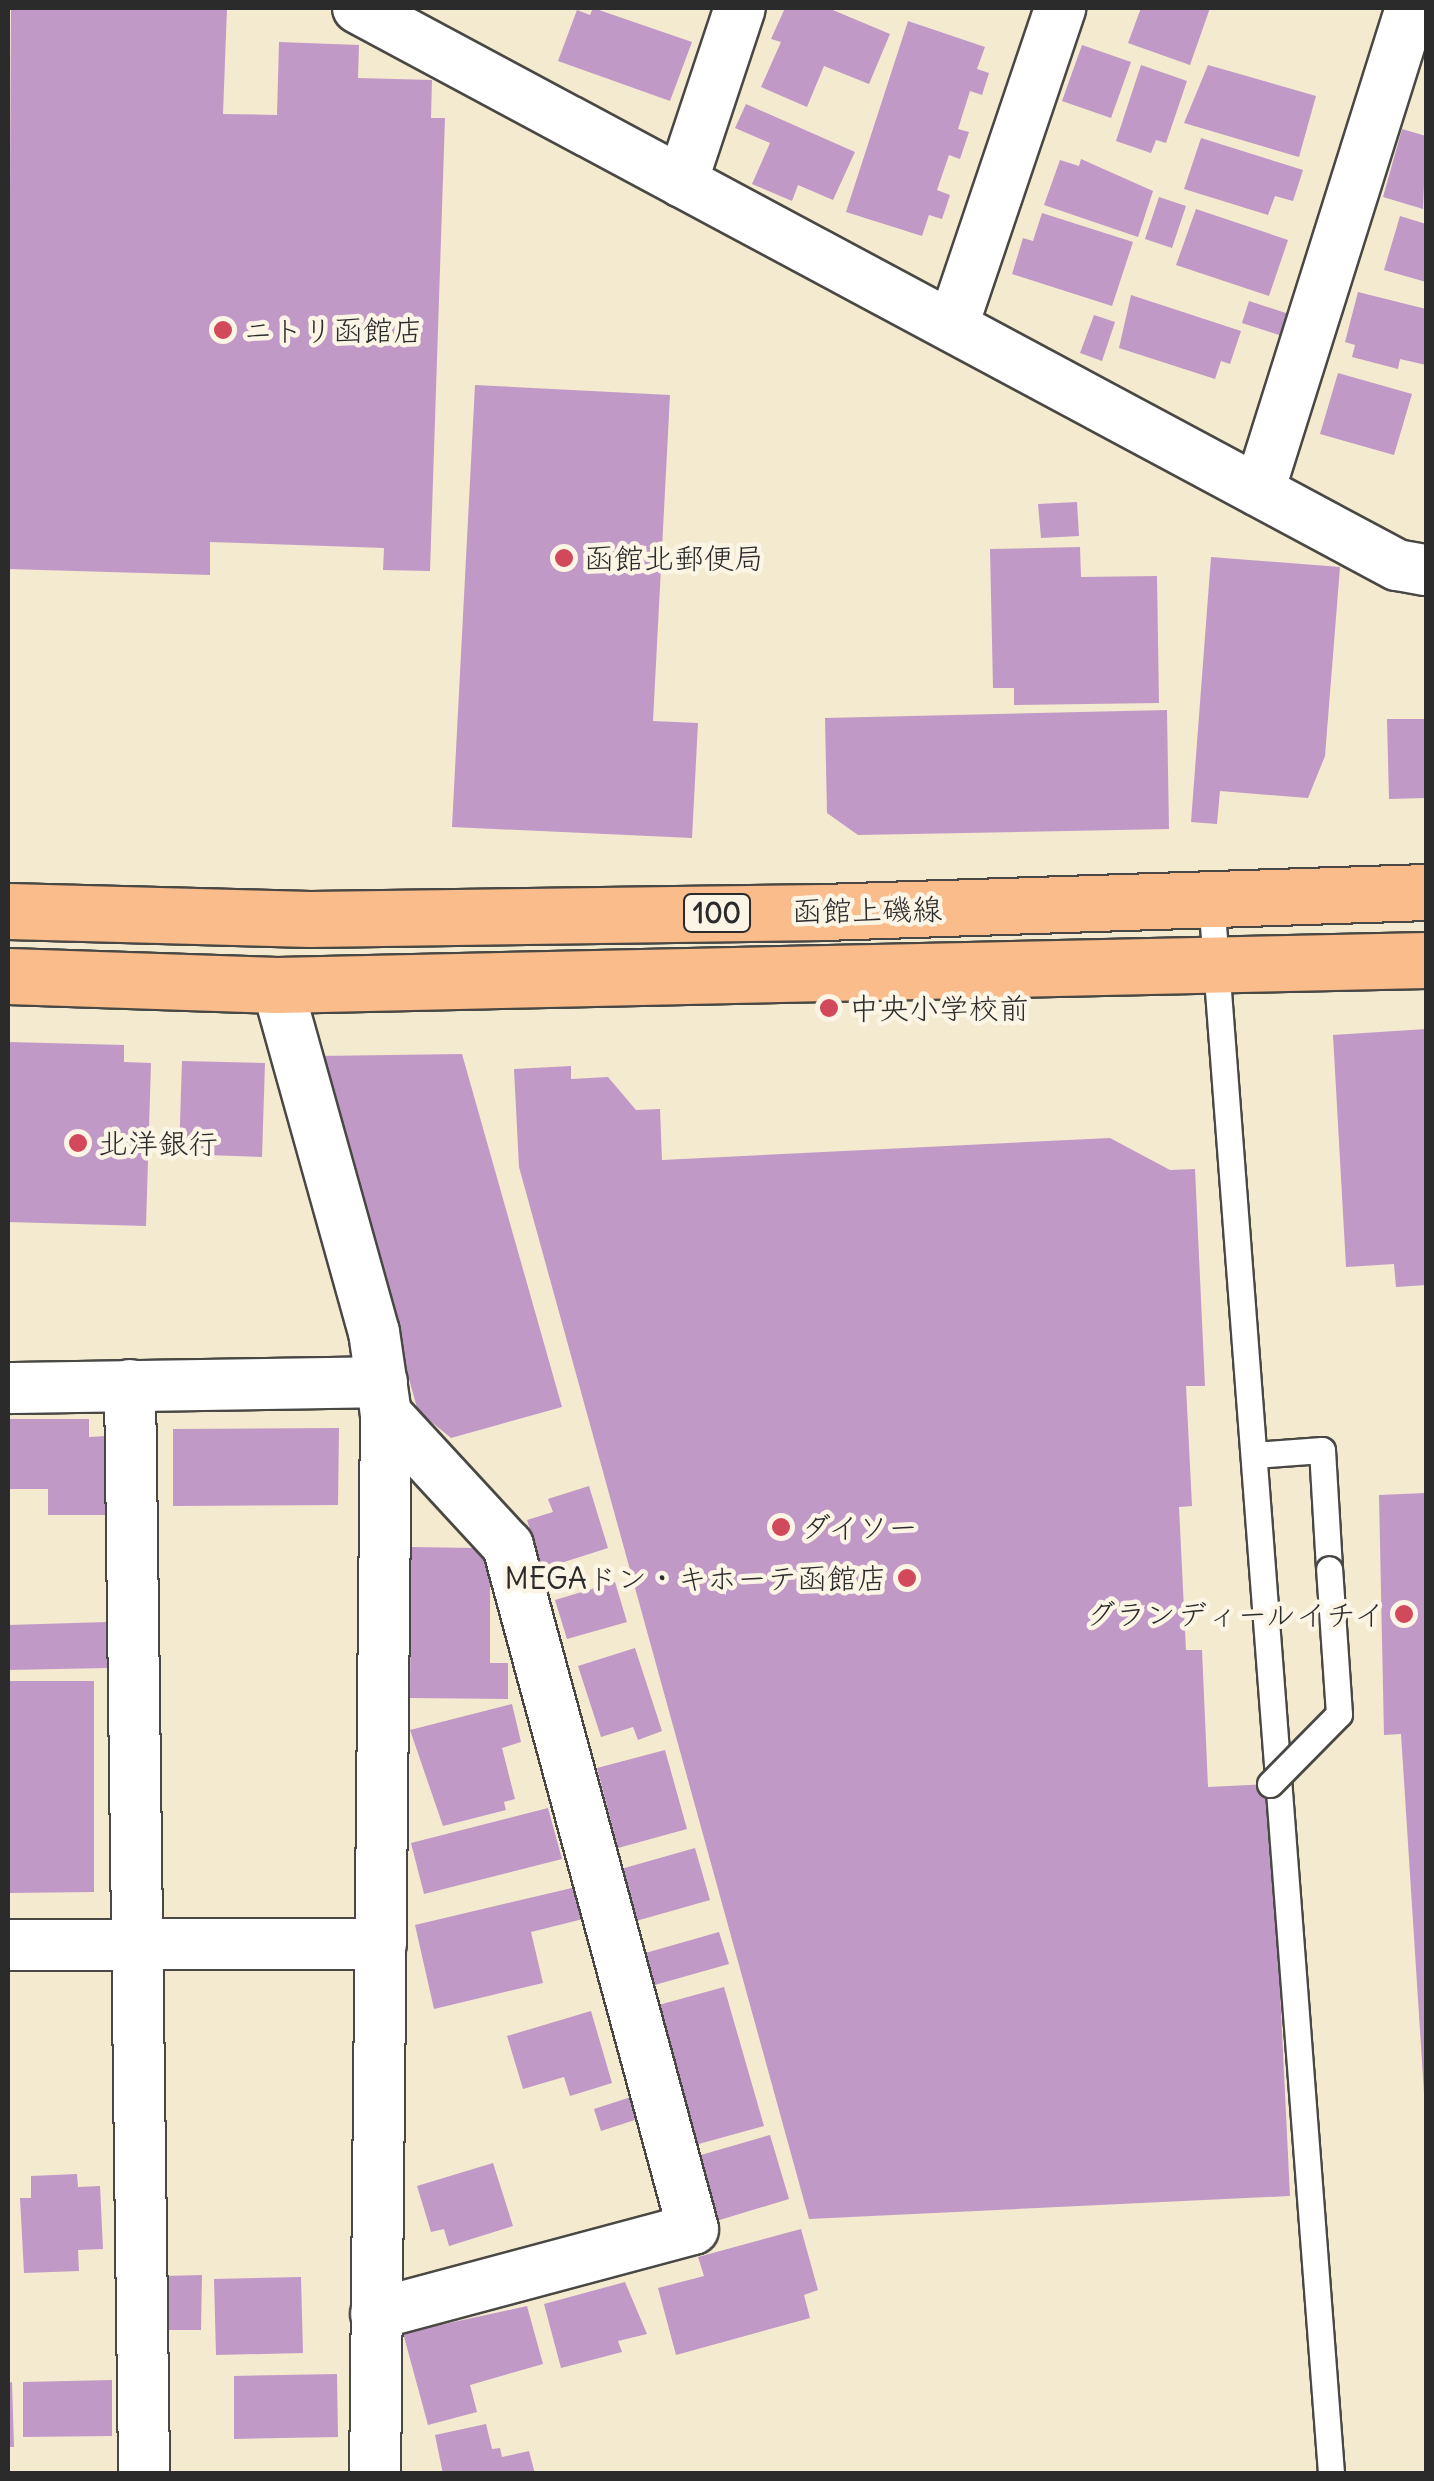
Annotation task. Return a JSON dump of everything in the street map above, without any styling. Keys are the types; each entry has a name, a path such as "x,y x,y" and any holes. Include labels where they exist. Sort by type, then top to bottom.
{"main road":[{"name":"函館上磯線","path":"8,910 310,919 734,913 1426,892"},
{"name":"100","path":"8,976 277,985 1426,960"}],"street":[{"path":"358,8 414,21 682,182 1398,566 1426,570"},
{"path":"682,182 740,8"},
{"path":"953,325 1060,8"},
{"path":"1259,491 1411,8"},
{"path":"277,985 384,1398 375,2474"},
{"path":"130,1385 134,1943 144,2474"},
{"path":"8,1388 130,1385 384,1398 508,1546 693,2228 376,2314"},
{"path":"8,1946 381,1944"}],"lane":[{"path":"1211,900 1331,2474"},
{"path":"734,913 735,976"},
{"path":"1254,1455 1322,1450 1339,1714 1270,1784"}],"building":[{"name":"ニトリ函館店","path":"11,8 227,8 223,114 277,115 279,42 359,45 358,78 432,80 431,118 445,118 430,571 383,570 384,548 210,542 210,575 8,569"},
{"path":"593,8 692,42 670,101 558,61 577,10 590,15"},
{"path":"785,8 828,8 890,34 869,84 824,66 807,107 761,87 781,42 771,39"},
{"path":"1141,8 1210,8 1190,65 1128,43"},
{"path":"908,21 985,47 977,69 989,73 982,95 970,91 958,129 969,132 960,159 949,155 937,190 950,195 942,219 929,215 922,236 846,212"},
{"path":"1082,45 1131,62 1111,118 1062,101"},
{"path":"1141,65 1187,81 1166,143 1156,140 1151,153 1116,141"},
{"path":"1208,65 1316,96 1299,157 1184,123"},
{"path":"746,104 855,152 833,200 798,185 792,201 752,184 770,143 735,128"},
{"path":"1402,129 1426,136 1423,209 1383,197"},
{"path":"1201,138 1303,170 1293,201 1275,196 1268,215 1184,189"},
{"path":"1081,159 1153,191 1138,237 1044,205 1060,160 1079,166"},
{"path":"1159,197 1186,206 1172,248 1145,239"},
{"path":"1196,209 1288,240 1269,296 1176,265"},
{"path":"1042,213 1133,242 1112,306 1012,274 1023,238 1033,241"},
{"path":"1400,216 1426,224 1426,282 1384,270"},
{"path":"1358,292 1426,309 1426,365 1400,359 1398,369 1352,357 1355,345 1345,342"},
{"path":"1131,295 1241,331 1230,364 1221,361 1215,379 1119,348"},
{"path":"1249,301 1289,314 1282,336 1242,323"},
{"path":"1094,315 1115,322 1102,361 1080,353"},
{"path":"1338,373 1412,394 1394,455 1320,434"},
{"name":"函館北郵便局","path":"475,385 670,395 653,721 698,723 692,838 452,827"},
{"path":"1077,502 1079,536 1041,538 1038,504"},
{"path":"1080,547 1081,577 1157,576 1159,703 1014,705 1014,688 993,688 990,549"},
{"path":"1211,557 1340,567 1325,756 1308,798 1220,791 1217,824 1191,822"},
{"path":"1167,710 1169,829 858,835 827,813 825,718"},
{"path":"1387,719 1426,719 1426,798 1389,799"},
{"path":"1426,1029 1426,1285 1396,1287 1394,1264 1346,1267 1333,1035"},
{"name":"北洋銀行","path":"8,1042 124,1045 124,1062 151,1063 146,1226 8,1222"},
{"path":"462,1054 562,1407 451,1438 418,1411 318,1056"},
{"path":"182,1061 265,1063 262,1157 179,1154"},
{"name":"MEGAドン・キホーテ函館店","path":"571,1066 571,1079 608,1077 636,1110 660,1109 662,1160 1110,1138 1170,1170 1195,1169 1205,1386 1186,1386 1192,1506 1179,1507 1186,1650 1202,1650 1208,1787 1270,1784 1290,2196 809,2219 519,1167 514,1069"},
{"path":"8,1419 89,1419 89,1437 106,1436 106,1515 48,1515 48,1489 8,1489"},
{"path":"339,1428 338,1505 173,1506 173,1429"},
{"path":"589,1486 608,1548 542,1569 527,1520 553,1512 548,1499"},
{"name":"グランディールイチイ","path":"1426,1493 1424,2093 1401,1734 1384,1735 1379,1495"},
{"path":"411,1547 476,1548 490,1571 490,1663 508,1663 508,1699 410,1698"},
{"path":"615,1582 627,1622 567,1639 555,1600"},
{"path":"107,1622 108,1668 8,1670 8,1625"},
{"path":"635,1648 662,1731 638,1740 633,1727 601,1737 578,1666"},
{"path":"8,1681 94,1681 94,1892 8,1893"},
{"path":"512,1704 521,1742 502,1748 515,1799 504,1802 506,1810 443,1826 410,1730"},
{"path":"665,1750 687,1829 618,1848 597,1768"},
{"path":"548,1808 562,1859 424,1894 411,1843"},
{"path":"695,1848 710,1900 636,1921 621,1869"},
{"path":"576,1887 583,1919 531,1932 543,1983 434,2009 415,1925"},
{"path":"719,1932 729,1964 651,1986 642,1954"},
{"path":"724,1987 764,2126 695,2145 655,2006"},
{"path":"591,2011 612,2083 570,2096 564,2077 523,2089 507,2036"},
{"path":"634,2096 641,2118 601,2131 594,2109"},
{"path":"770,2135 789,2199 713,2222 694,2157"},
{"path":"493,2163 513,2226 449,2246 444,2229 431,2232 417,2186"},
{"path":"77,2174 78,2187 100,2186 103,2249 78,2250 79,2271 24,2273 20,2198 31,2198 31,2176"},
{"path":"801,2229 818,2290 804,2295 810,2318 676,2355 658,2288 704,2276 698,2257"},
{"path":"202,2275 201,2330 164,2330 165,2276"},
{"path":"301,2277 303,2353 216,2355 214,2279"},
{"path":"625,2282 647,2334 618,2341 622,2352 561,2368 544,2304"},
{"path":"527,2306 543,2364 470,2385 477,2412 428,2425 403,2333"},
{"path":"337,2374 338,2437 234,2439 234,2376"},
{"path":"112,2380 112,2436 23,2437 23,2382"},
{"path":"12,2382 14,2447 8,2447 8,2383"},
{"path":"486,2424 492,2449 500,2448 502,2457 529,2451 535,2474 443,2474 435,2435"}],"place":[{"name":"ニトリ函館店","path":"223,330"},
{"name":"函館北郵便局","path":"564,558"},
{"name":"中央小学校前","path":"829,1008"},
{"name":"北洋銀行","path":"78,1143"},
{"name":"ダイソー","path":"781,1527"},
{"name":"MEGAドン・キホーテ函館店","path":"907,1578"},
{"name":"グランディールイチイ","path":"1404,1614"}]}
